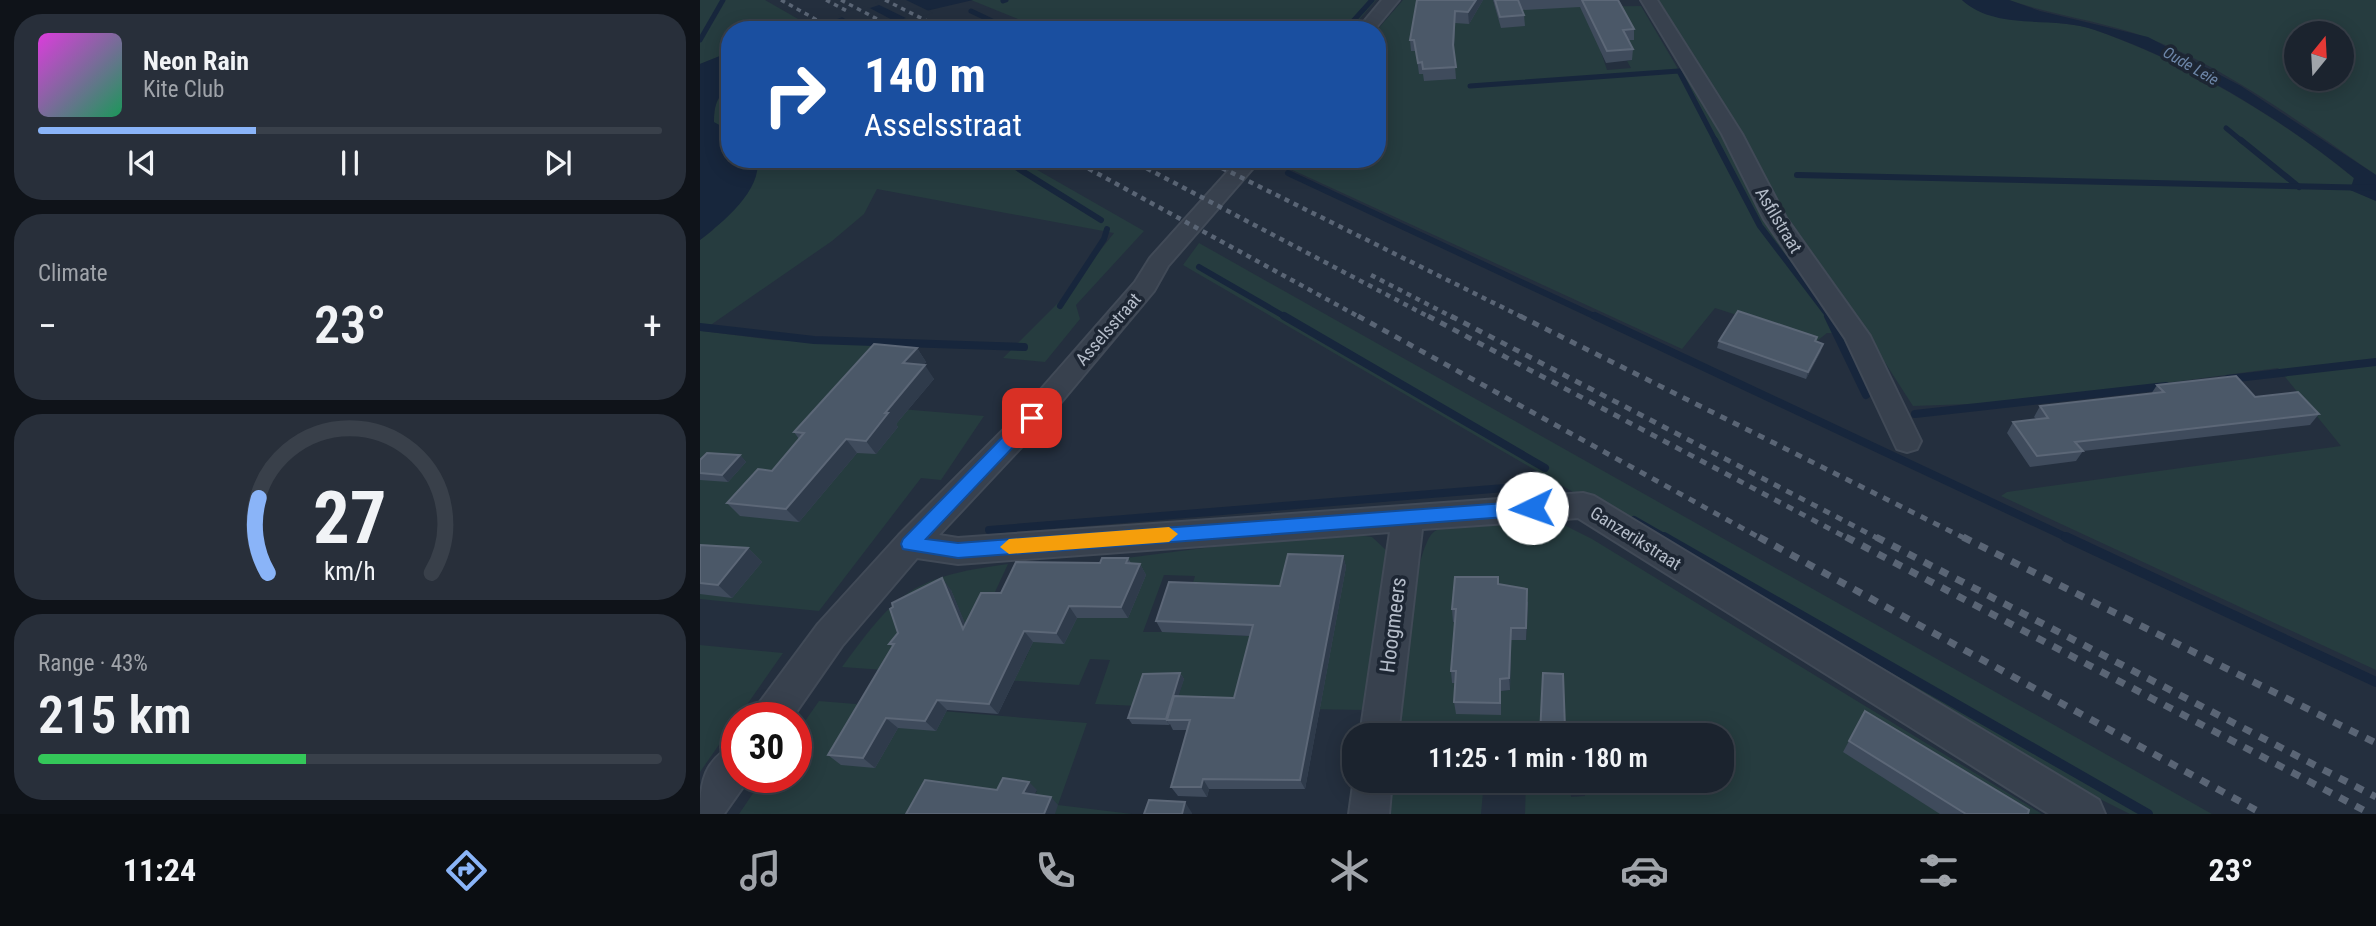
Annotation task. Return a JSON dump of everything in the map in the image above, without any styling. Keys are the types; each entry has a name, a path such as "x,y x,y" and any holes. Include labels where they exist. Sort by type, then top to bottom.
{"street":[{"path":"1373,21 1391,0"},
{"name":"Asfilstraat","path":"1649,0 1732,134 1775,219 1857,336 1907,441"},
{"name":"Asselsstraat","path":"782,702 830,635 910,544 1032,418 1145,286 1158,263 1243,168"},
{"name":"Ganzerikstraat","path":"910,544 958,551 1583,505 2085,814"},
{"name":"Hoogmeers","path":"1381,723 1408,516"},
{"path":"700,814 721,785"},
{"path":"1369,814 1371,793"}],"green space":[{"path":"700,0 765,0 802,21 721,21 721,56 700,64"},
{"path":"971,0 1376,0 1358,21 1023,21"},
{"path":"1403,0 1495,0 1493,3 1567,0 1571,7 1641,6 1678,69 1702,71 1659,0 1962,0 1991,15 2063,23 2095,30 2164,58 2231,93 2295,133 2354,178 2351,190 2376,201 2376,670 2001,496 2007,492 2341,446 2278,368 2024,402 1913,406 1866,333 1827,333 1817,341 1715,308 1682,349 1288,168 1386,168 1385,21","holes":["1627,50 1632,60 1627,61 1631,68 1607,70 1601,52"]},
{"path":"2009,0 2376,0 2376,175 2266,100 2207,65 2148,38"},
{"path":"721,96 721,126 714,123 717,102"},
{"path":"758,168 1034,168 1144,231 1076,305 1080,319 1045,362 1003,358 1060,301 1114,233 877,189 864,214 832,241 702,331 773,340 902,344 841,404 984,416 941,480 921,478 819,611 700,599 700,240 713,230"},
{"path":"1199,243 2212,814 2130,814 2102,800 1183,265"},
{"path":"1558,522 1592,539 2042,814 1525,814 1526,793 1571,793 1571,797 1585,796 1585,793 1734,793 1734,723 1397,723 1414,593 1427,542 1435,531 1475,524","holes":["1528,602 1526,640 1454,622","1458,683 1510,690 1501,691 1501,714"]},
{"path":"1350,534 1372,537 1386,550 1387,562 1365,710 1180,707 1176,704 1183,680 1138,706 1095,704 1110,660 1090,659 1079,685 1003,680 1012,660 1025,660 1037,631 1103,561 1227,545","holes":["1164,575 1195,576 1178,632 1143,632","1222,595 1249,636 1210,634"]},
{"path":"1008,564 976,633 898,671 842,667 878,620 910,592 928,582 950,575"},
{"path":"700,645 783,653 749,702 721,702 721,742 700,772"},
{"path":"819,701 1087,723 1058,805 1132,814 1055,814 1031,801 1037,791 920,814 739,814 753,793 812,793 812,711"},
{"path":"1390,793 1483,793 1481,814 1387,814"}],"water":[{"path":"894,0 973,0 898,21 831,21"},
{"name":"Oude Leie","path":"1962,0 2009,0 2040,11 2148,37 2241,86 2376,175 2376,201 2350,190 2354,178 2295,133 2231,93 2164,58 2095,30 2061,23 2008,20 1976,10"},
{"path":"721,56 721,96 717,102 714,122 721,126 721,168 757,168 757,171 754,182 739,205 700,240 700,64"}],"pier":[{"path":"883,0 906,0 933,13 910,20 875,3"},
{"path":"866,6 894,21 849,21 838,15"}],"building":[{"path":"1417,0 1476,0 1468,12 1455,11 1453,45 1456,67 1423,69 1422,62 1418,63 1414,40 1410,40"},
{"path":"1495,0 1518,0 1524,15 1500,17"},
{"path":"1582,0 1618,0 1634,29 1623,30 1633,49 1607,51"},
{"path":"1738,311 1817,337 1815,341 1823,344 1808,372 1719,341"},
{"path":"874,344 917,348 903,363 925,365 885,413 888,413 866,441 846,439 786,509 727,503 758,469 772,471 804,433 794,432"},
{"path":"2236,376 2255,397 2298,392 2319,414 2075,442 2083,451 2037,456 2013,422 2048,418 2040,406 2164,392 2157,385"},
{"path":"707,453 740,455 722,475 700,473 700,460"},
{"path":"700,545 748,548 718,585 700,583"},
{"path":"1288,554 1343,556 1300,780 1203,779 1201,787 1171,787 1190,720 1167,720 1174,696 1234,698 1253,625 1156,621 1169,582 1280,586"},
{"path":"1102,558 1128,558 1126,563 1140,564 1121,607 1069,606 1056,633 1024,631 989,704 937,700 925,721 886,718 863,758 828,755 894,644 889,644 898,633 890,609 893,607 892,603 942,578 963,629 981,593 1001,593 1016,562 1100,563"},
{"path":"1455,577 1498,577 1498,584 1527,589 1526,628 1511,628 1509,678 1500,679 1500,703 1454,702 1456,671 1451,671 1456,609 1452,609"},
{"path":"1180,673 1166,719 1128,718 1143,674"},
{"path":"1543,673 1563,674 1565,723 1541,723"},
{"path":"1865,711 2029,810 2028,814 1966,814 1849,741"},
{"path":"1003,778 1029,782 1023,793 1051,797 1044,814 906,814 925,780 997,790"},
{"path":"1149,800 1185,802 1182,814 1144,814"}],"waterway":[{"path":"700,40 723,0"},
{"path":"1353,21 1372,0"},
{"path":"971,11 992,21"},
{"path":"1470,86 1679,71 1716,142"},
{"path":"2226,128 2243,142"},
{"path":"1715,140 1760,226 1830,318"},
{"path":"2241,140 2298,186"},
{"path":"1017,168 1101,220"},
{"path":"1288,173 1598,318"},
{"path":"1797,175 2298,186"},
{"path":"2298,186 2376,188"},
{"path":"1060,306 1104,239 1107,229"},
{"path":"1199,267 1287,318"},
{"path":"1284,316 1545,468"},
{"path":"1595,316 2070,539"},
{"path":"1828,316 1866,395"},
{"path":"700,327 814,340 1024,347"},
{"path":"2228,379 2376,362"},
{"path":"1915,414 2166,386"},
{"path":"989,530 1517,487 1538,492"},
{"path":"1634,520 1667,539"},
{"path":"1664,537 2148,814"},
{"path":"2066,537 2376,682"}],"railway":[{"path":"781,0 819,21"},
{"path":"826,0 849,12"},
{"path":"841,0 881,21"},
{"path":"885,0 927,21"},
{"path":"1087,168 1361,318"},
{"path":"1146,168 1431,318"},
{"path":"1222,168 1524,318"},
{"path":"1371,275 1454,318"},
{"path":"1358,316 1762,539"},
{"path":"1428,316 1849,539"},
{"path":"1451,316 1879,539"},
{"path":"1520,316 1524,318"},
{"path":"1524,318 1966,539"},
{"path":"1759,537 2263,814"},
{"path":"1846,537 2371,814"},
{"path":"1876,537 2376,797"},
{"path":"1963,537 2376,743"}],"slow traffic":[{"path":"1009,547 1169,534"}],"route":[{"path":"1032,418 910,544 958,551 1532,508"}]}
